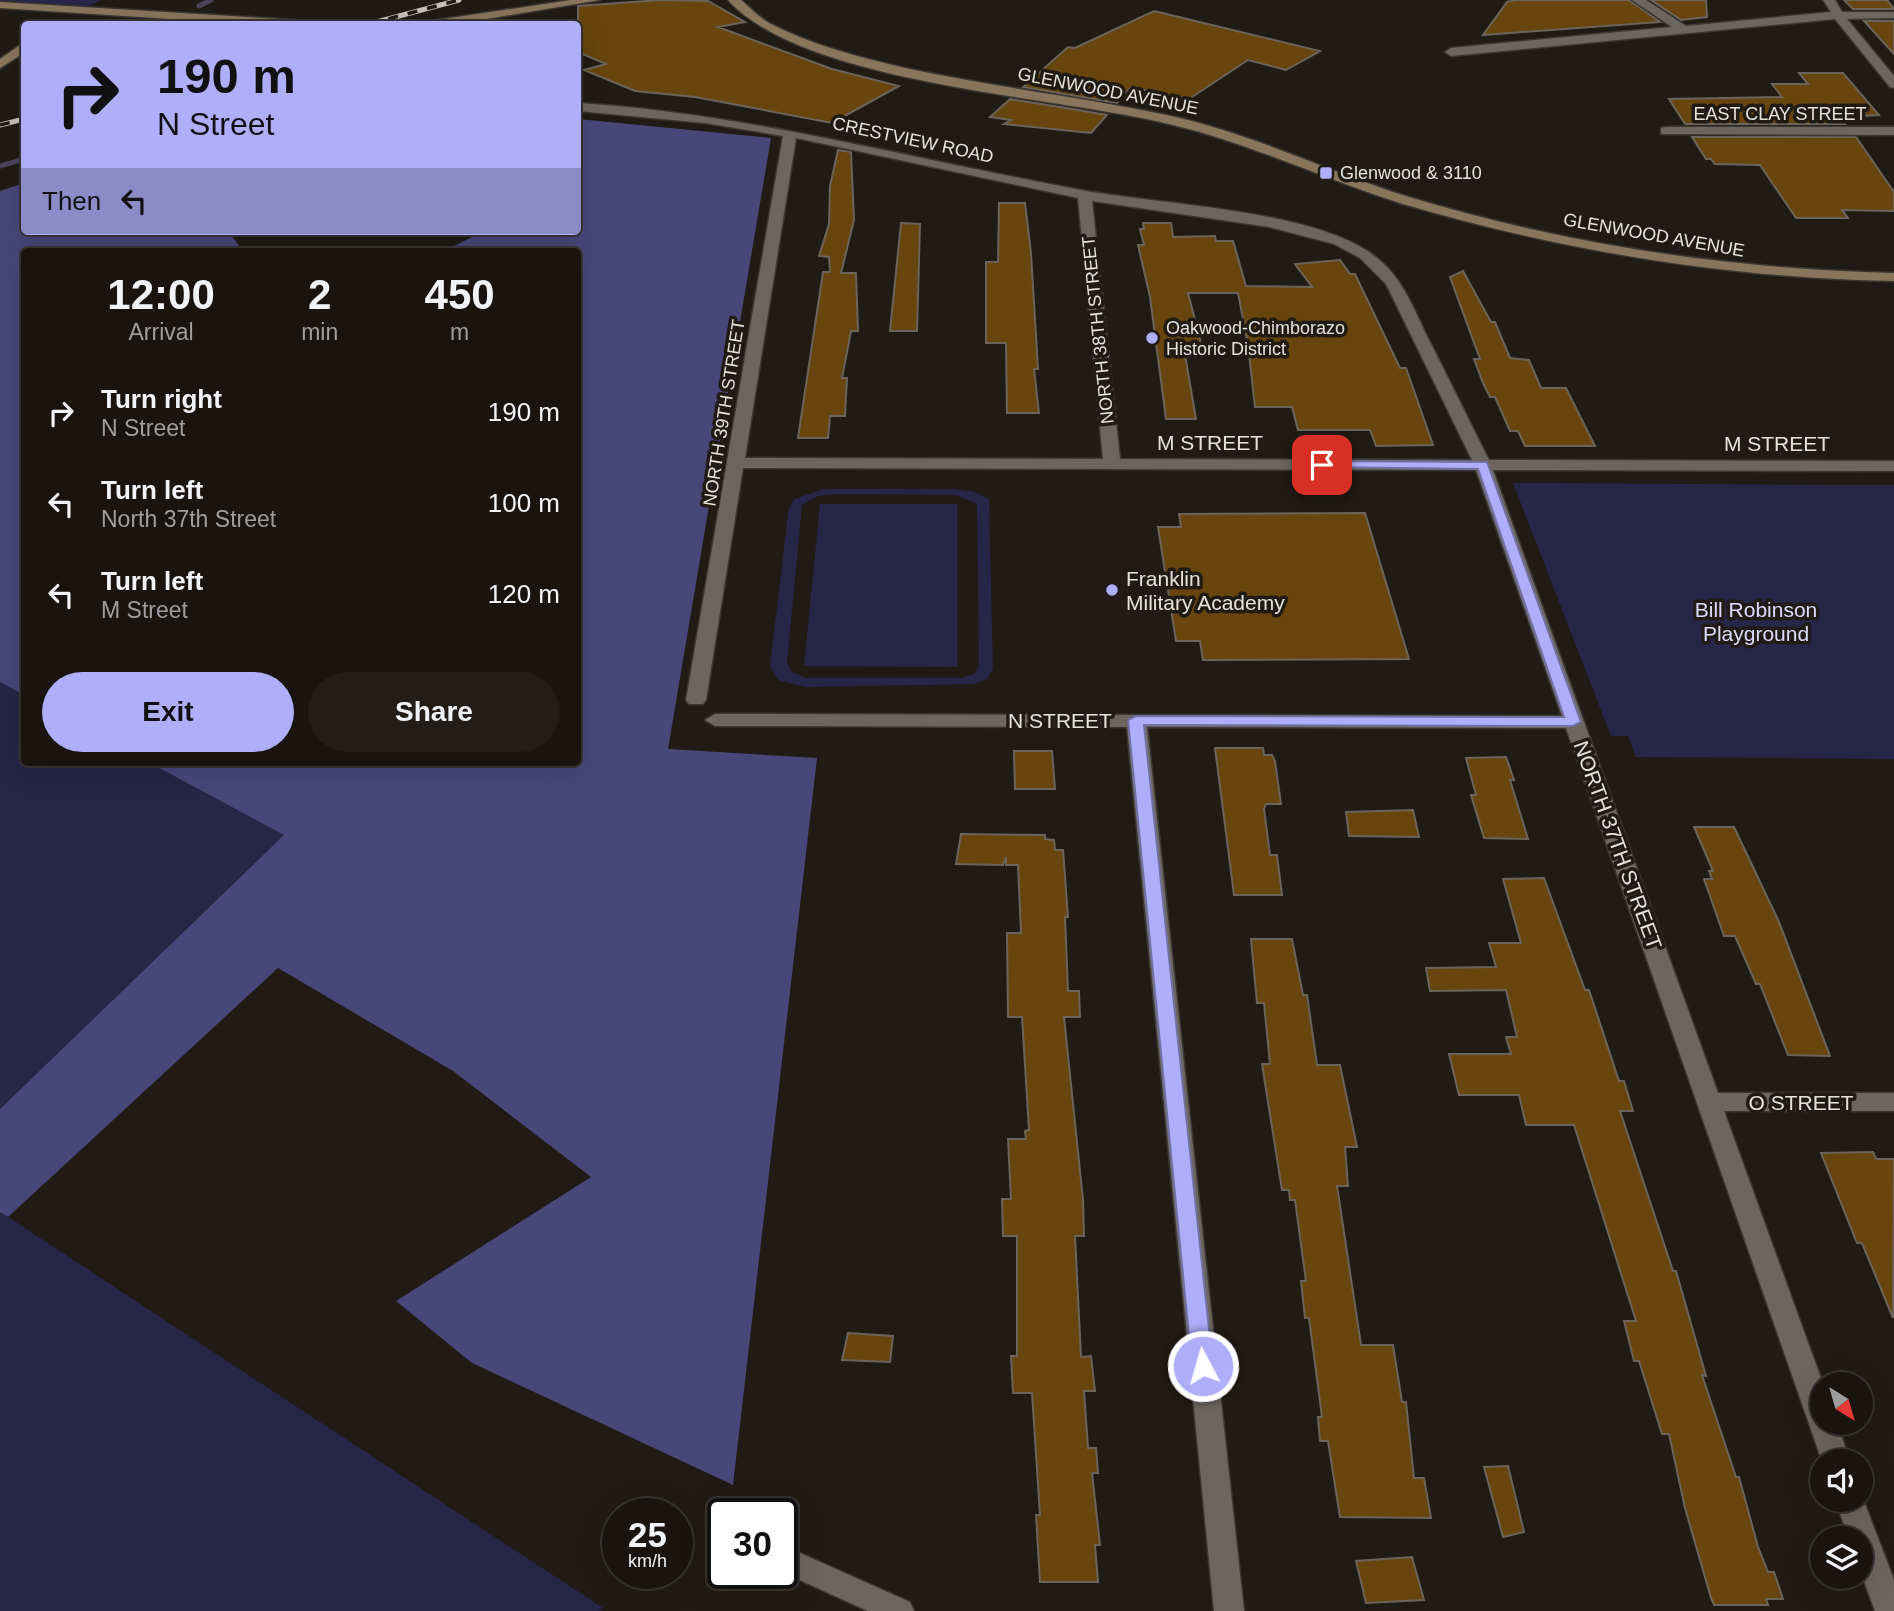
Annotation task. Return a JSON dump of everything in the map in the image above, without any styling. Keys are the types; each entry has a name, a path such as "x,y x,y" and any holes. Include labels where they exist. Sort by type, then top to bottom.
{"street":[{"path":"65,21 102,0"},
{"path":"457,21 594,0"},
{"name":"GLENWOOD AVENUE","path":"734,0 743,12 769,28 848,57 958,83 1174,121 1404,200 1495,225 1702,266 1791,275 1894,277"},
{"path":"1638,0 1683,29"},
{"path":"1829,0 1894,84"},
{"path":"0,5 249,21"},
{"path":"1451,52 1840,15 1894,15"},
{"path":"0,64 21,50"},
{"name":"CRESTVIEW ROAD","path":"581,107 680,114 790,133 1085,196 1240,220"},
{"name":"EAST CLAY STREET","path":"1667,131 1894,131"},
{"name":"NORTH 39TH STREET","path":"696,700 790,133"},
{"name":"NORTH 38TH STREET","path":"1085,196 1112,464"},
{"name":"NORTH 37TH STREET","path":"1240,220 1332,239 1378,265 1393,283 1483,465 1810,1387"},
{"name":"M STREET","path":"736,463 1894,466"},
{"name":"N STREET","path":"715,720 1573,722"},
{"path":"1136,720 1228,1611"},
{"name":"O STREET","path":"1709,1101 1894,1102"},
{"path":"1854,1512 1890,1611"},
{"path":"798,1565 899,1611"}],"green space":[{"path":"0,0 101,0 81,10 0,5"},
{"name":"Bill Robinson Playground","path":"1513,483 1894,485 1894,759 1636,757 1628,736 1611,736"},
{"path":"823,489 956,489 975,492 989,499 993,669 987,679 974,684 805,687 778,680 770,666 789,507 795,499","holes":["838,494 956,495 977,504 979,666 974,674 961,678 807,678 792,672 787,663 802,505 818,496"]},
{"path":"820,504 957,504 957,667 804,666"},
{"path":"0,682 21,693 21,766 156,766 284,835 0,1109"},
{"path":"0,1212 603,1608 599,1611 0,1611"}],"shaded area":[{"path":"581,119 771,138 668,749 817,758 733,1485 472,1363 396,1301 591,1177 453,1071 278,968 8,1217 0,1212 0,1109 284,835 156,766 581,766 581,248 450,248 476,235 581,235"},
{"path":"21,184 21,235 231,235 241,248 21,248 21,693 0,682 0,191"}],"building":[{"path":"660,0 708,1 745,22 718,27 832,69 899,86 832,123 695,97 635,91 584,70 606,64 581,53 578,6"},
{"path":"1629,0 1660,22 1483,35 1507,2"},
{"path":"1651,0 1706,0 1707,17 1681,20"},
{"path":"1844,0 1887,0 1894,9 1853,9"},
{"path":"1154,11 1320,51 1286,70 1248,60 1189,99 1131,87 1117,103 1023,87 1068,47 1075,48"},
{"path":"1864,21 1894,21 1894,54"},
{"path":"1799,73 1843,73 1879,115 1840,117 1845,124 1685,124 1669,99 1782,97 1772,84 1808,84"},
{"path":"1010,99 1107,115 1091,133 1004,124 1011,120 990,117"},
{"path":"1692,137 1856,137 1894,192 1894,211 1842,210 1848,218 1796,218 1760,165 1715,164 1711,159 1706,159"},
{"path":"838,150 851,152 854,220 841,273 856,273 858,331 851,331 842,378 847,378 845,416 830,416 828,438 798,438 823,272 830,272 829,257 819,256 829,224 830,186"},
{"path":"999,203 1025,203 1031,253 1038,369 1034,369 1039,413 1007,413 1006,343 986,343 986,262 998,262"},
{"path":"901,223 920,224 917,331 890,331"},
{"path":"1143,223 1171,223 1173,237 1215,236 1216,241 1233,241 1246,286 1312,287 1295,264 1340,260 1350,274 1355,274 1400,368 1406,368 1433,445 1376,446 1370,430 1298,430 1292,407 1255,407 1248,345 1238,293 1188,293 1201,343 1183,343 1196,419 1166,419 1150,297 1138,245 1144,245 1140,229 1144,229"},
{"path":"1463,271 1491,322 1495,322 1510,358 1529,360 1541,388 1566,388 1595,446 1525,446 1518,431 1510,431 1495,397 1490,397 1483,383 1474,359 1480,359 1450,277"},
{"name":"Franklin Military Academy","path":"1365,513 1409,659 1203,660 1200,641 1176,641 1158,527 1181,527 1179,514"},
{"path":"1215,748 1263,748 1264,755 1272,755 1275,761 1281,804 1266,804 1264,809 1270,855 1277,855 1282,895 1234,895"},
{"path":"1014,751 1052,751 1055,789 1015,789"},
{"path":"1506,757 1528,839 1484,838 1471,795 1476,795 1466,758"},
{"path":"1413,810 1419,837 1349,836 1346,812"},
{"path":"1694,827 1734,827 1779,922 1830,1056 1788,1055 1760,984 1756,984 1735,936 1724,936 1704,879 1712,879 1709,871 1713,871"},
{"path":"961,834 1045,835 1045,839 1054,840 1055,850 1063,850 1068,917 1065,917 1068,991 1079,991 1080,1017 1064,1017 1083,1200 1084,1236 1075,1236 1081,1357 1091,1356 1095,1391 1084,1391 1088,1448 1096,1448 1098,1473 1092,1473 1100,1545 1095,1545 1098,1582 1040,1582 1036,1515 1040,1515 1032,1393 1013,1393 1011,1356 1017,1356 1017,1236 1003,1236 1002,1199 1011,1199 1008,1139 1026,1139 1025,1131 1029,1130 1022,1017 1008,1017 1007,933 1021,933 1018,865 1006,865 1006,857 1003,865 956,864"},
{"path":"1544,878 1585,990 1589,990 1619,1081 1624,1081 1633,1111 1620,1111 1673,1271 1676,1271 1706,1376 1702,1375 1736,1477 1739,1477 1758,1547 1768,1572 1774,1572 1783,1599 1766,1599 1768,1605 1714,1605 1711,1598 1685,1508 1669,1434 1662,1434 1639,1361 1634,1361 1624,1321 1636,1321 1574,1125 1526,1125 1519,1095 1459,1095 1449,1054 1511,1054 1506,1037 1517,1037 1506,990 1430,991 1426,968 1496,967 1489,943 1521,943 1503,879"},
{"path":"1251,939 1292,939 1303,995 1307,995 1317,1065 1340,1065 1357,1147 1345,1147 1348,1186 1337,1186 1361,1345 1393,1345 1402,1402 1406,1402 1414,1478 1424,1478 1431,1518 1340,1517 1328,1441 1320,1441 1318,1417 1322,1417 1309,1318 1305,1318 1301,1281 1306,1281 1295,1200 1290,1200 1289,1190 1282,1190 1262,1064 1270,1064 1264,1003 1257,1003"},
{"path":"1873,1152 1876,1159 1894,1159 1893,1318 1862,1243 1857,1243 1821,1153"},
{"path":"848,1333 893,1336 890,1362 842,1360"},
{"path":"1508,1466 1524,1532 1503,1537 1484,1467"},
{"path":"1412,1557 1424,1600 1366,1603 1356,1561"}],"waterway":[{"path":"199,6 211,0"},
{"path":"0,166 21,160"}],"railway":[{"path":"380,21 459,0"},
{"path":"0,125 21,120"}],"place":[{"name":"Glenwood & 3110","path":"1326,173"},
{"name":"Oakwood-Chimborazo Historic District","path":"1152,338"},
{"name":"Franklin Military Academy","path":"1112,590"}],"route":[{"path":"1203,1366 1136,720 1573,722 1483,465 1322,465"}]}
